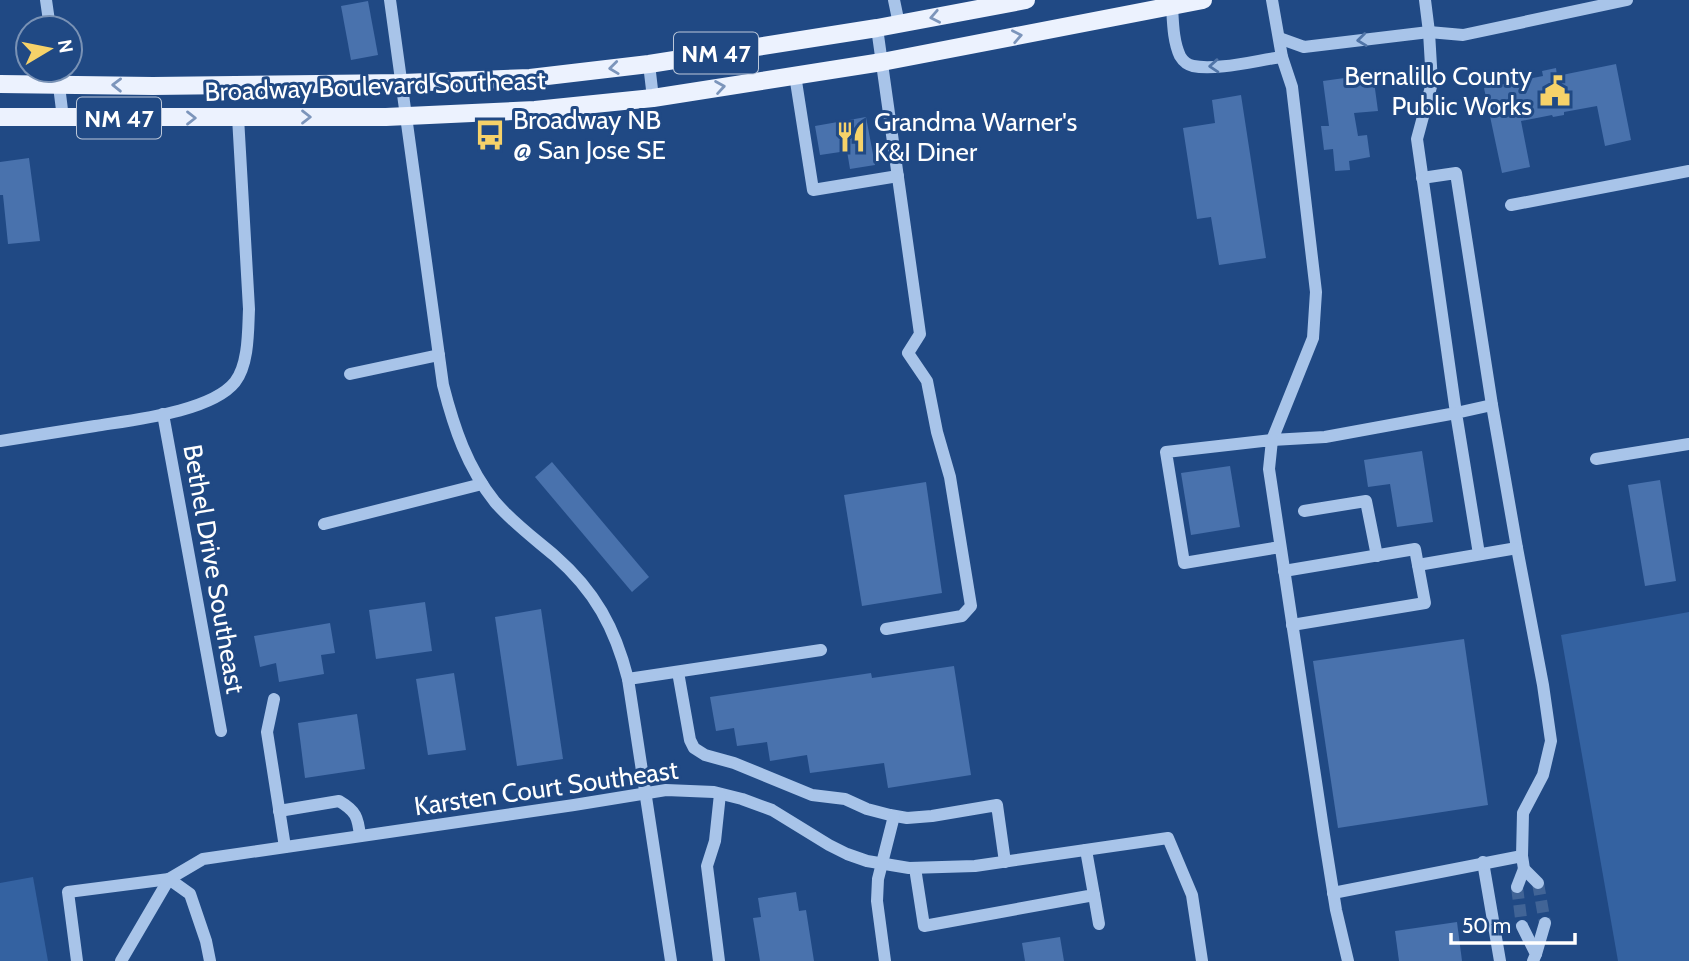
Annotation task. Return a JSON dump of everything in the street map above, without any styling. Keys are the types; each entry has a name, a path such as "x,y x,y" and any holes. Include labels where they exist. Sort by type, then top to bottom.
{"main road":[{"name":"Broadway Boulevard Southeast","path":"84,79 153,86 403,83 530,78 649,64 877,28 1026,0"},
{"name":"Broadway Boulevard Southeast","path":"0,117 407,117 535,110 653,98 882,62 1164,5 1203,0"}],"street":[{"path":"390,0 443,385 456,433 482,484 509,517 554,555 586,587 602,611 616,640 628,679 671,961"},
{"path":"894,0 899,24"},
{"path":"1272,0 1282,57 1292,87 1316,292 1313,338 1272,440 1269,469 1334,893 1348,961"},
{"path":"1425,0 1432,83 1417,139 1479,554"},
{"path":"1279,38 1304,47 1429,32 1463,35 1627,0"},
{"path":"1164,5 1181,57 1192,66 1211,68 1282,57"},
{"path":"877,28 920,334 908,353 927,381 937,432 950,477 971,606 962,617 886,629"},
{"path":"649,64 653,98"},
{"path":"795,75 813,190 898,176"},
{"path":"59,84 64,118"},
{"path":"0,442 163,414 204,402 236,381 241,371 248,335 249,309 238,117"},
{"path":"1511,205 1689,171"},
{"path":"1422,178 1456,173 1492,405 1551,741 1543,775 1523,813 1523,862 1517,887"},
{"path":"350,374 439,355"},
{"path":"1280,547 1184,563 1166,452 1325,437 1492,405"},
{"name":"Bethel Drive Southeast","path":"163,414 221,731"},
{"path":"1596,459 1689,444"},
{"path":"324,524 482,484"},
{"path":"1304,511 1366,501 1377,556"},
{"path":"1418,565 1517,548"},
{"path":"1284,571 1415,549 1425,603 1292,625"},
{"path":"628,679 821,650"},
{"path":"678,672 690,740 694,748 705,755 734,763 812,796 845,799 867,809 894,816 932,816 997,805 1005,862"},
{"path":"274,699 267,732 285,847"},
{"name":"Karsten Court Southeast","path":"169,879 202,859 666,790 720,794 772,810 838,849 867,861 915,868 975,866 1168,838 1192,895 1202,961"},
{"path":"719,961 707,866 715,841 720,794"},
{"path":"279,811 339,801 350,808 358,818 360,836"},
{"path":"885,961 877,901 878,879 894,816"},
{"path":"1086,850 1099,924"},
{"path":"1334,893 1483,862 1523,862"},
{"path":"1483,862 1500,961"},
{"path":"1523,862 1538,883"},
{"path":"915,868 925,926 1094,895"},
{"path":"121,961 169,879"},
{"path":"77,961 68,892 169,879 190,894 206,941 207,961"},
{"path":"1534,957 1545,923"},
{"path":"1522,926 1534,957"}],"shaded area":[{"path":"1689,612 1689,961 1618,961 1561,635"},
{"path":"33,877 48,961 0,961 0,883"}],"building":[{"path":"368,1 378,55 351,60 341,6"},
{"path":"1616,64 1631,140 1605,146 1597,106 1564,112 1564,115 1521,121 1530,167 1502,173 1484,88 1543,76 1542,71 1556,68 1557,76"},
{"path":"1373,74 1378,111 1354,113 1358,136 1367,135 1370,157 1349,161 1350,170 1335,171 1333,149 1324,150 1321,126 1329,126 1323,81"},
{"path":"1241,95 1266,258 1219,265 1211,217 1197,219 1183,128 1215,123 1212,100"},
{"path":"866,117 875,165 850,169 847,151 820,155 815,126"},
{"path":"29,158 40,241 8,244 3,195 0,195 0,162"},
{"path":"1422,451 1433,522 1397,527 1390,484 1368,487 1364,460"},
{"path":"552,462 649,577 632,592 535,477"},
{"path":"1230,466 1240,527 1191,535 1181,473"},
{"path":"1660,480 1676,581 1645,586 1628,485"},
{"path":"926,482 942,593 862,606 844,495"},
{"path":"425,602 432,651 376,659 369,610"},
{"path":"541,609 563,759 517,766 495,617"},
{"path":"330,623 335,653 321,655 324,674 279,682 276,663 260,667 254,636"},
{"path":"1464,639 1488,805 1338,828 1313,661"},
{"path":"954,666 971,775 888,788 884,763 810,773 807,755 770,761 767,742 737,746 734,728 716,731 710,697 871,673 872,678"},
{"path":"454,673 466,750 428,755 416,679"},
{"path":"357,714 365,769 305,778 298,723"},
{"path":"796,892 799,911 806,910 814,961 760,961 753,918 761,917 758,898"},
{"path":"1457,922 1462,961 1399,961 1395,931"},
{"path":"1060,937 1064,961 1025,961 1022,943"}],"tunnel":[{"path":"1538,883 1545,923"},
{"path":"1517,887 1522,926"}],"place":[{"name":"Bernalillo County Public Works","path":"1555,91"},
{"name":"Broadway NB @ San Jose SE","path":"490,135"},
{"name":"Grandma Warner's K&I Diner","path":"851,137"}]}
